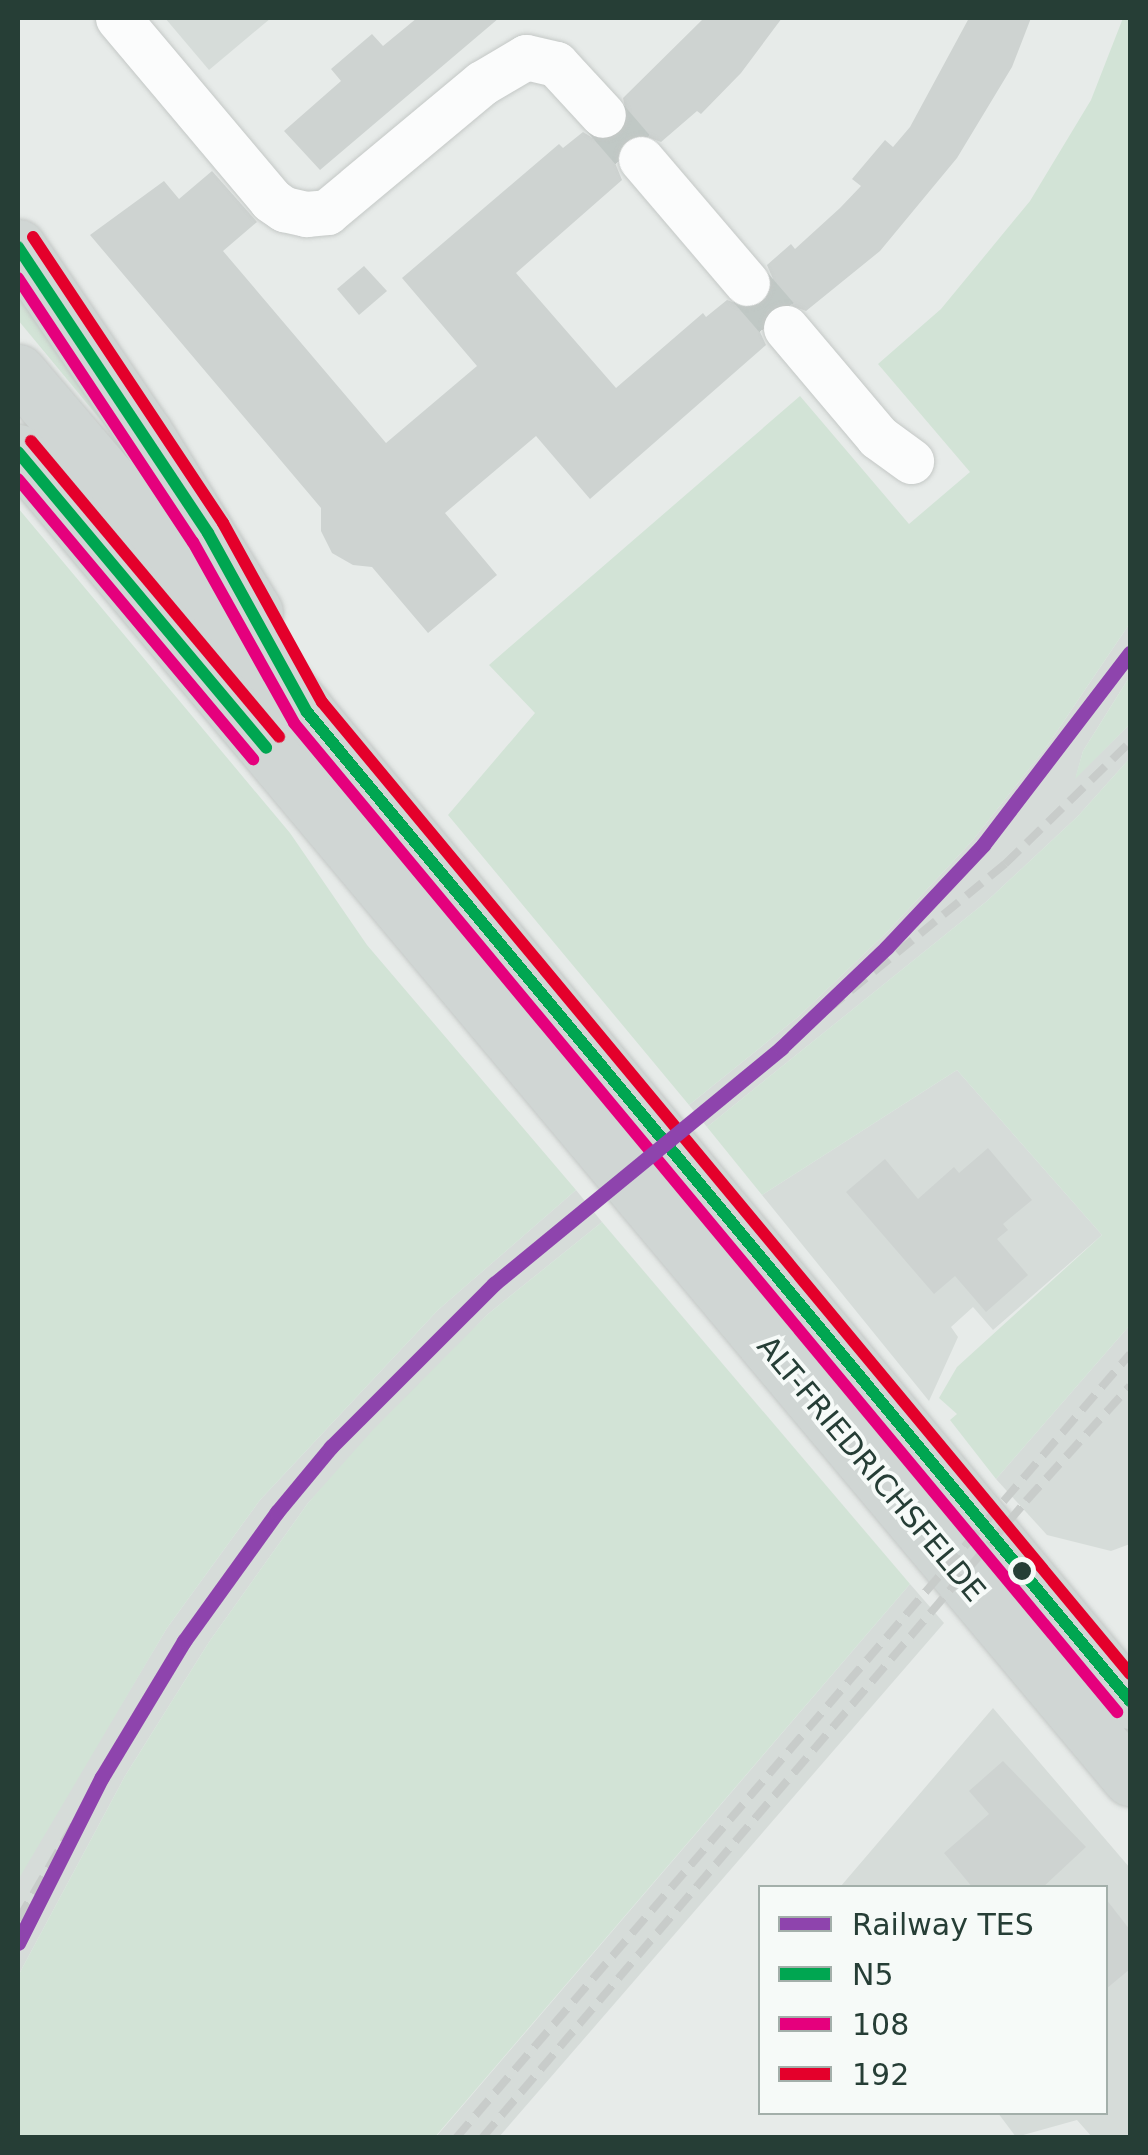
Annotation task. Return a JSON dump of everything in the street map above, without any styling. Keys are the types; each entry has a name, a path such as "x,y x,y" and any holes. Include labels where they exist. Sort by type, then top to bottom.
{"main road":[{"path":"18,247 208,532 307,712"},
{"name":"ALT-FRIEDRICHSFELDE","path":"18,372 307,712 1130,1701"},
{"name":"ALT-FRIEDRICHSFELDE","path":"18,452 1130,1778"}],"street":[{"path":"118,18 272,200 284,209 306,214 327,212 482,84 526,57 556,64 603,115"},
{"path":"641,159 747,283"},
{"path":"786,328 878,437 910,461"}],"shaded area":[{"path":"165,18 271,18 209,70"},
{"path":"1130,623 1130,676 1083,751 1076,777 1130,724 1130,758 1078,816 987,901 707,1127 689,1105 798,1017 887,932 973,840 1047,746"},
{"path":"957,1070 1102,1235 993,1330 973,1307 951,1327 958,1337 929,1401 762,1195"},
{"path":"576,1190 602,1222 488,1314 308,1503 209,1642 125,1776 18,1976 18,1877 167,1628 260,1500 438,1310"},
{"path":"1130,1325 1130,1544 1111,1551 1047,1535 996,1479"},
{"path":"910,1584 944,1623 499,2137 435,2138"},
{"path":"993,1708 1130,1868 1130,2137 1092,2137 1077,2120 1016,2137 1000,2115 1108,2115 1108,1885 842,1885"}],"green space":[{"path":"1123,18 1130,18 1130,623 1047,746 973,840 887,932 798,1017 689,1105 448,815 535,713 489,665 800,396 909,524 970,472 878,364 941,309 1030,201 1091,100"},
{"path":"18,276 114,436 18,320"},
{"path":"18,508 290,833 367,945 576,1190 438,1310 260,1500 167,1628 18,1880"},
{"path":"1130,676 1130,724 1075,779 1083,751"},
{"path":"1130,758 1130,1325 996,1479 950,1420 957,1414 939,1398 957,1367 1102,1235 957,1070 762,1195 707,1127 987,901 1078,816"},
{"path":"602,1222 910,1584 435,2137 18,2137 18,1976 125,1776 209,1642 308,1503 372,1431 488,1314"}],"building":[{"path":"417,18 499,18 320,170 284,131 341,81 331,69 372,34 383,46"},
{"path":"704,18 782,18 741,73 701,114 697,111 661,142 637,133 623,140 615,163 622,180 516,273 616,388 703,313 706,317 727,300 751,309 765,302 773,279 767,265 791,244 795,249 840,208 861,186 852,179 885,140 893,147 910,127 969,18 1031,18 1012,67 957,158 880,251 806,311 782,302 768,309 760,332 766,345 590,499 536,436 445,513 497,575 428,633 372,567 353,565 332,553 321,531 321,508 90,235 164,181 179,199 212,171 257,222 223,251 386,443 477,366 402,278 559,144 563,148 583,132 596,140 620,135 628,122 623,98"},
{"path":"364,266 387,291 359,315 337,289"},
{"path":"988,1148 1032,1200 1003,1224 1008,1230 997,1239 1028,1275 986,1312 955,1276 934,1294 846,1192 885,1159 918,1199 954,1167 959,1173"},
{"path":"1003,1761 1086,1847 1045,1885 971,1885 944,1853 989,1814 969,1791"},
{"path":"1108,1902 1130,1930 1130,1969 1108,1987"}],"tunnel":[{"path":"603,115 641,159"},
{"path":"747,283 786,328"}],"railway":[{"path":"781,1048 1005,864 1130,742"},
{"path":"456,2138 1130,1354"},
{"path":"482,2138 1026,1501 1130,1386"},
{"path":"18,1920 102,1777"}],"rail line":[{"name":"TES","path":"18,1943 102,1777 184,1641 277,1512 331,1447 494,1284 781,1048 887,947 983,845 1130,653"}],"transit line":[{"name":"192","path":"33,237 223,523 322,702 1130,1674"},
{"name":"N5","path":"18,247 208,533 307,712 1130,1701"},
{"name":"108","path":"18,278 193,542 294,723 1117,1712"},
{"name":"192","path":"31,441 279,737"},
{"name":"N5","path":"18,452 266,748"},
{"name":"108","path":"18,479 253,759"}]}
